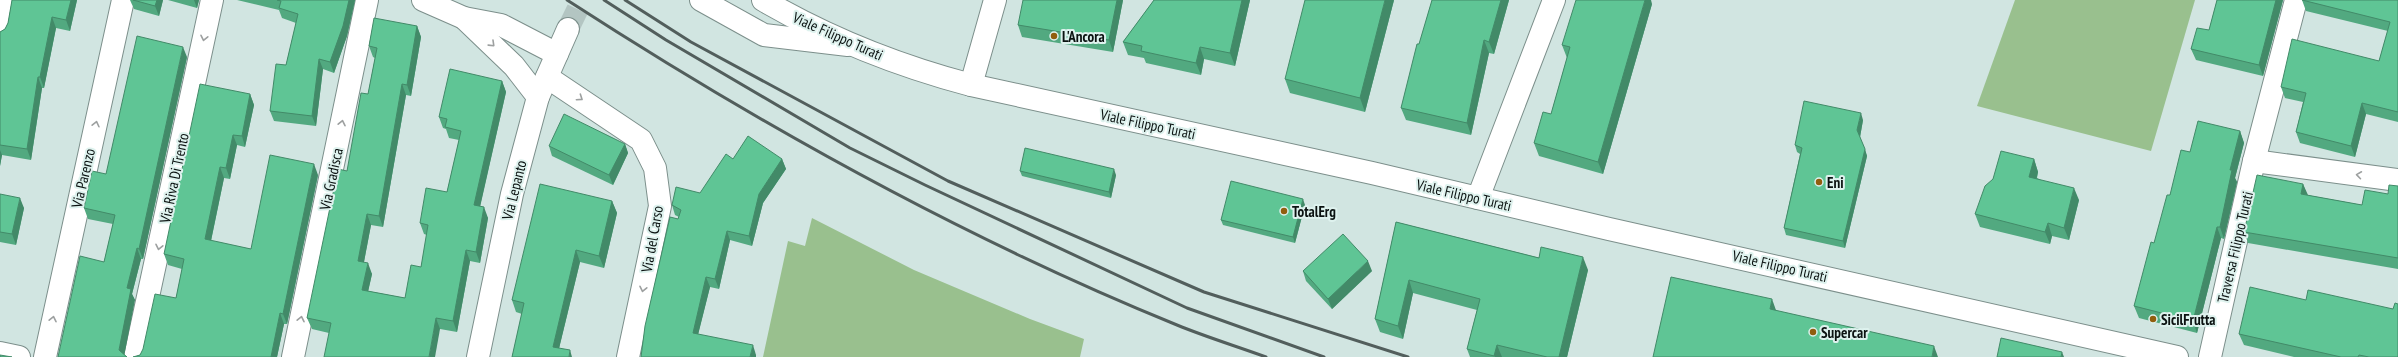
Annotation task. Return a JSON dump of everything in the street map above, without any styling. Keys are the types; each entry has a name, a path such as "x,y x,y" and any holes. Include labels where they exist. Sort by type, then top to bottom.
{"street":[{"path":"0,31 7,0"},
{"name":"Via Parenzo","path":"45,357 123,0"},
{"name":"Via Riva Di Trento","path":"135,357 212,0"},
{"name":"Via Gradisca","path":"293,357 367,0"},
{"path":"423,0 464,18 501,25 557,54"},
{"path":"701,0 764,35 854,45"},
{"name":"Viale Filippo Turati","path":"763,0 854,45 915,70 971,85 1372,173 2177,357"},
{"path":"971,85 995,0"},
{"path":"1478,198 1554,0"},
{"name":"Traversa Filippo Turati","path":"2210,357 2254,161 2296,0"},
{"path":"464,18 514,66 538,97"},
{"name":"Via Lepanto","path":"478,357 512,194 538,97 568,29"},
{"name":"Via del Carso","path":"548,76 641,140 655,168 660,206 628,357"},
{"path":"2254,161 2398,180"},
{"path":"0,353 19,357"}],"green space":[{"path":"2015,0 2195,0 2151,151 1977,106"},
{"path":"812,218 914,270 1030,319 1084,339 1080,357 763,357 788,241 805,246"}],"building":[{"path":"12,0 71,0 66,20 52,17 40,77 38,77 27,149 0,145 0,32 5,29 8,23"},
{"path":"133,0 157,0 155,6"},
{"path":"277,0 349,0 343,26 330,62 319,59 312,116 270,111 276,64 286,65 298,14 279,8 281,1"},
{"path":"1023,0 1117,0 1109,40 1018,25"},
{"path":"1154,0 1242,0 1230,53 1200,47 1196,63 1141,51 1142,46 1123,42"},
{"path":"1305,0 1385,0 1360,98 1285,79"},
{"path":"1432,0 1501,0 1489,42 1484,40 1467,123 1401,108 1417,44 1419,44"},
{"path":"1576,0 1645,0 1598,162 1534,143 1543,112 1551,114 1570,47 1562,45"},
{"path":"2217,0 2276,0 2259,65 2191,49 2197,28 2209,30"},
{"path":"2302,0 2398,0 2398,112 2362,103 2351,146 2296,132 2306,93 2281,87 2292,39 2379,61 2390,22"},
{"path":"374,18 417,26 407,85 402,84 379,216 367,214 358,261 368,263 362,290 405,298 411,265 421,267 428,225 420,223 426,188 447,192 461,131 445,127 447,119 439,117 450,69 502,81 474,205 484,207 476,252 466,250 453,321 436,318 429,357 324,357 331,323 307,318 338,169 347,171 361,93 368,94 377,48 369,46"},
{"path":"137,36 183,47 139,249 137,248 127,288 131,289 119,350 127,357 58,357 80,256 104,262 115,215 84,208 92,171 106,174"},
{"path":"200,84 250,94 242,136 233,135 226,168 220,167 205,239 251,249 270,155 314,164 283,314 280,313 271,357 133,357 140,355 143,349 155,294 176,298 184,259 164,254"},
{"path":"1804,101 1861,113 1857,130 1865,149 1843,241 1784,228 1802,148 1795,145"},
{"path":"564,114 625,144 609,175 549,146"},
{"path":"2198,121 2240,131 2230,170 2232,170 2220,227 2217,227 2193,321 2134,306 2151,242 2154,243 2167,195 2170,195 2181,150 2190,152"},
{"path":"748,136 782,159 759,194 749,236 727,231 715,279 706,277 693,333 753,345 750,357 641,357 645,326 670,217 678,219 681,210 672,205 676,187 700,193 726,154 733,159"},
{"path":"1025,148 1114,169 1109,192 1020,171"},
{"path":"2001,151 2034,159 2029,177 2074,188 2064,228 2048,223 2045,232 1975,214 1985,186 1993,179"},
{"path":"2257,175 2303,184 2301,194 2362,205 2365,190 2388,194 2389,185 2398,186 2398,258 2244,232"},
{"path":"1231,181 1303,199 1293,237 1221,220"},
{"path":"540,184 612,201 599,256 576,250 553,347 570,350 569,357 512,357 524,303 512,300"},
{"path":"0,194 20,198 12,234 0,232"},
{"path":"1396,222 1539,258 1541,247 1583,257 1559,357 1547,357 1497,345 1494,356 1467,349 1480,299 1409,280 1398,326 1375,319"},
{"path":"1343,234 1368,261 1328,299 1303,271"},
{"path":"1671,277 1772,299 1770,309 1934,346 1932,357 1653,357"},
{"path":"2250,287 2306,300 2308,290 2393,309 2395,303 2398,304 2398,357 2369,357 2359,355 2358,357 2341,357 2239,334"},
{"path":"2001,338 2062,352 2061,357 1997,357"},
{"path":"0,355 12,357 0,357"}],"tunnel":[{"path":"568,29 582,0"}],"railway":[{"path":"567,0 640,46 788,135 941,217 1097,291 1188,329 1266,357"},
{"path":"604,0 666,40 850,148 925,185 1187,308 1324,357"},
{"path":"625,0 691,42 948,181 1204,292 1408,357"}],"place":[{"name":"L'Ancora","path":"1054,36"},
{"name":"Eni","path":"1819,182"},
{"name":"TotalErg","path":"1284,211"},
{"name":"SicilFrutta","path":"2153,319"},
{"name":"Supercar","path":"1813,332"}]}
